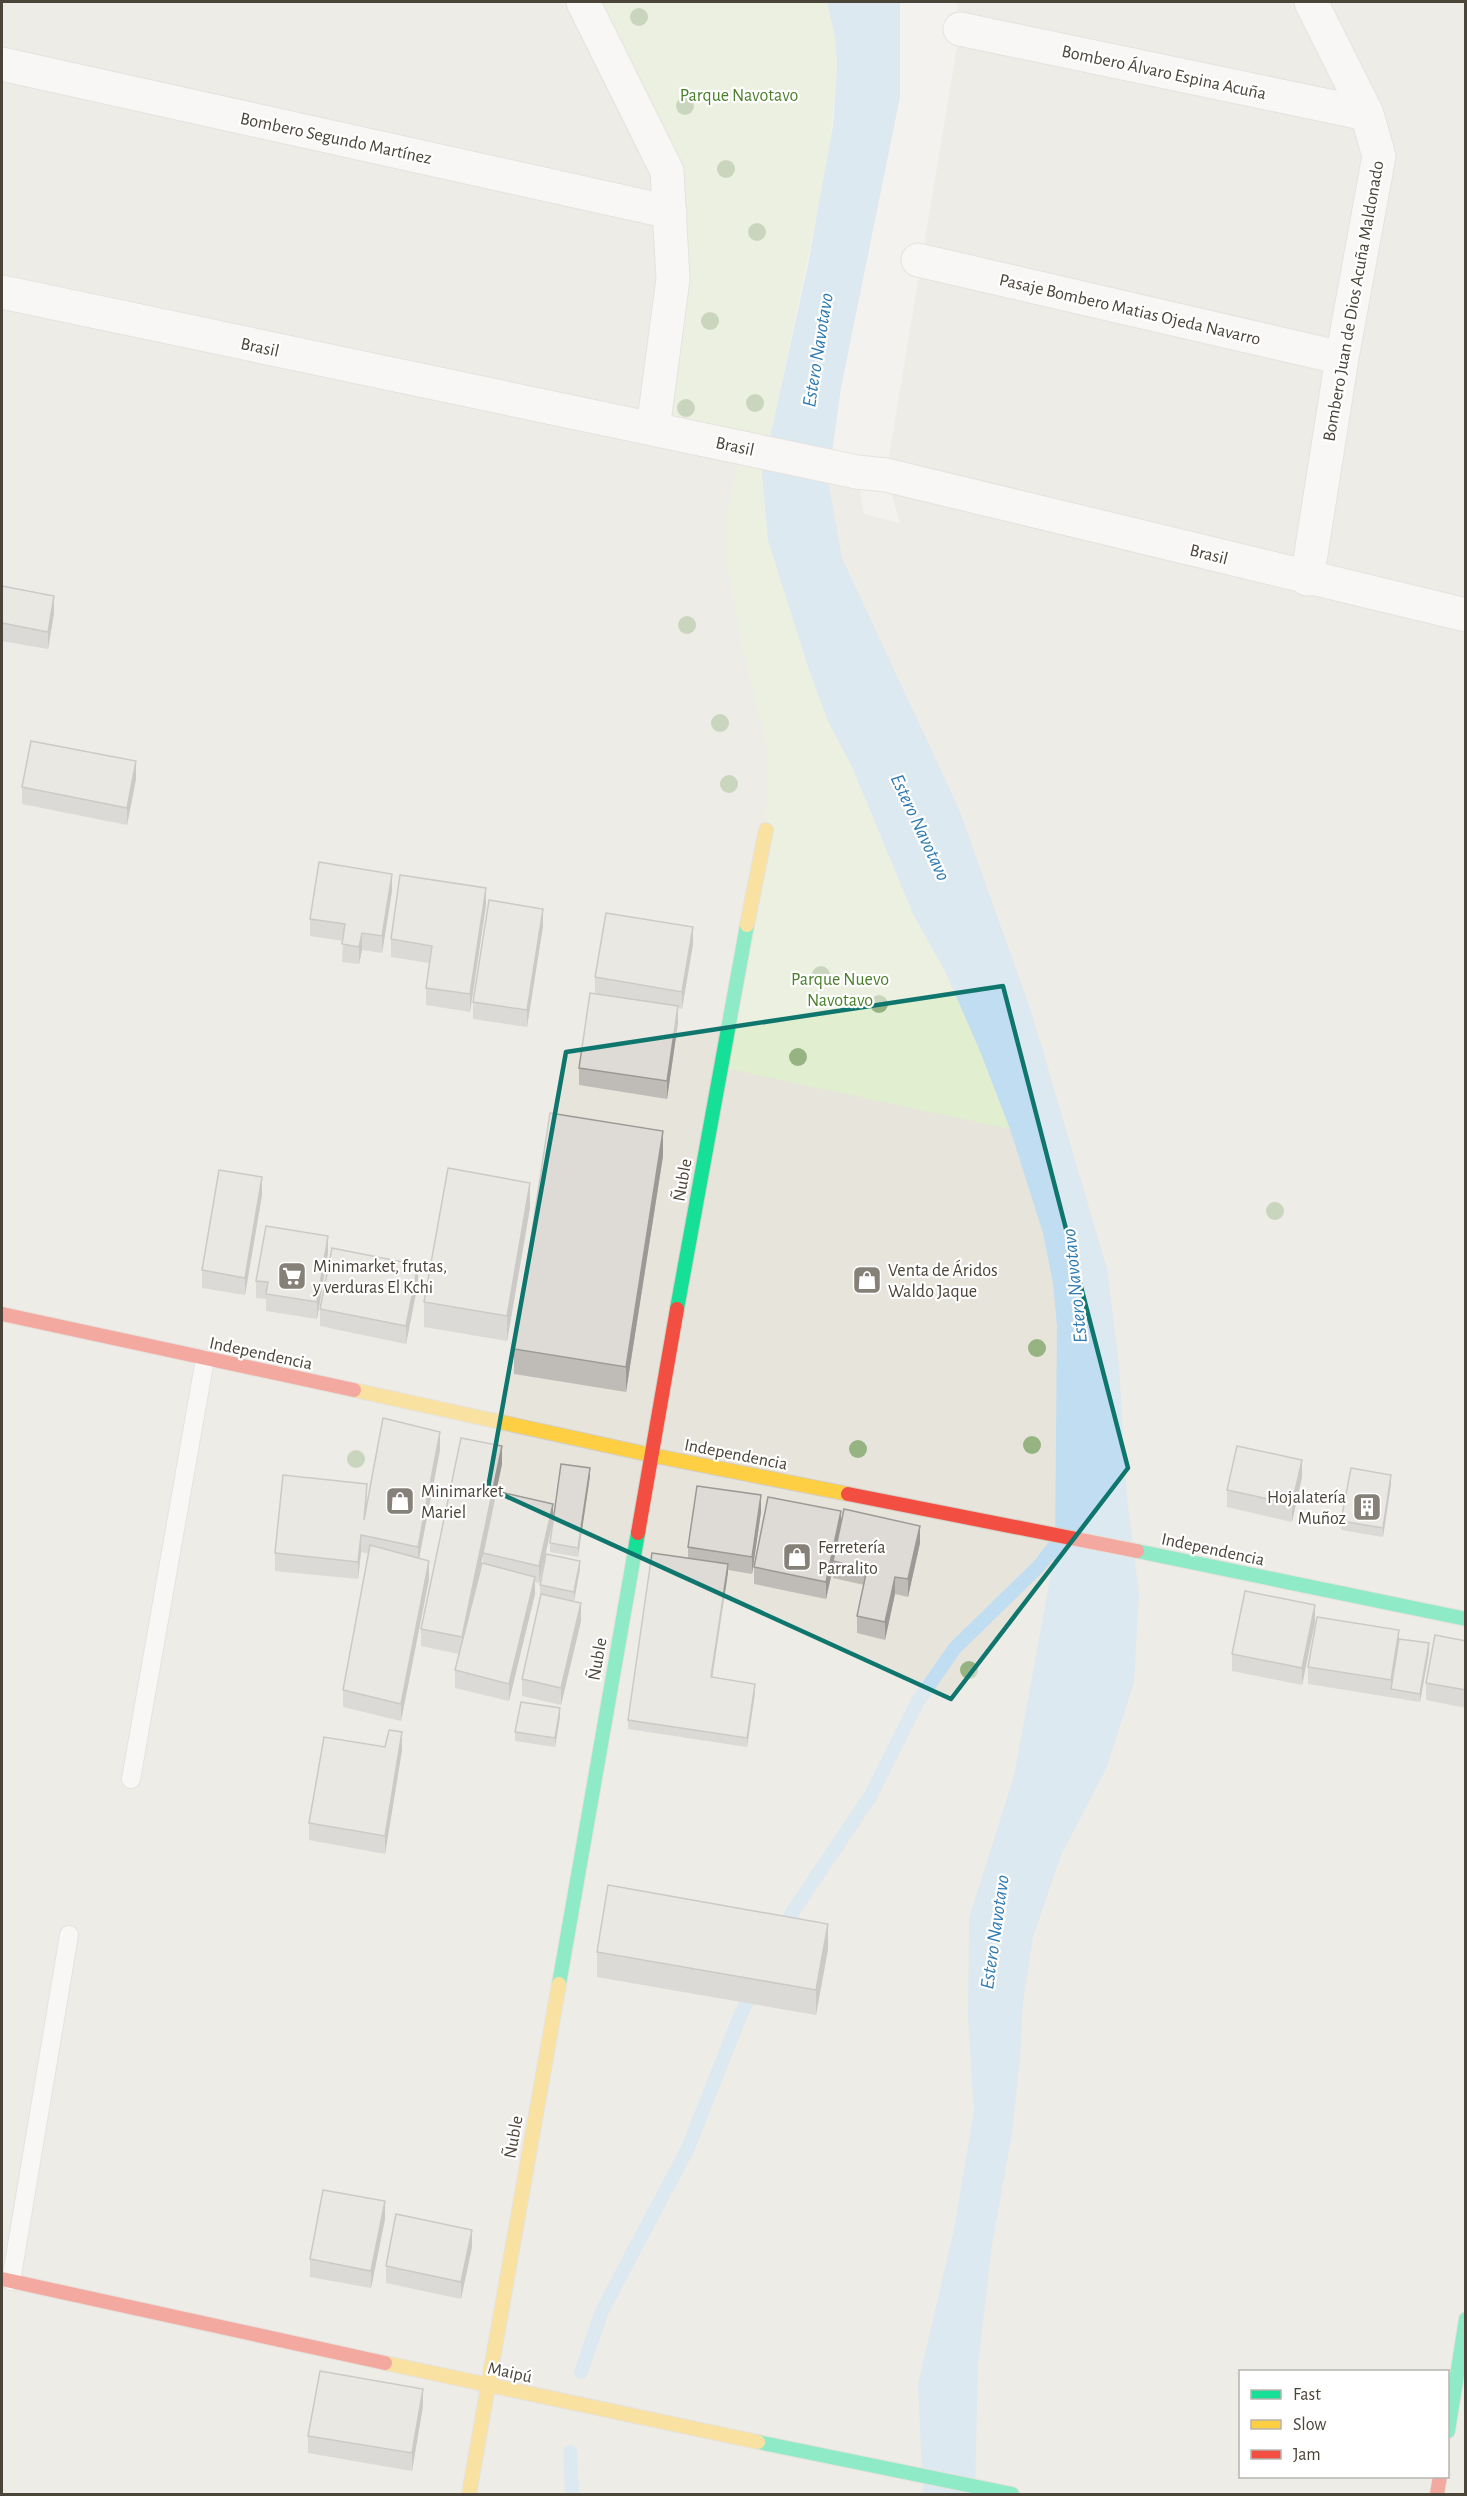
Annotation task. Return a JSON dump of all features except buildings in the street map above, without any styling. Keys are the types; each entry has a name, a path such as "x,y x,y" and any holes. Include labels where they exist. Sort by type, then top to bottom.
{"street":[{"path":"583,2 667,171 673,279 652,429"},
{"name":"Bombero Juan de Dios Acuña Maldonado","path":"1307,579 1342,358 1379,156 1367,114 1311,2"},
{"name":"Bombero Álvaro Espina Acuña","path":"960,29 1367,114"},
{"name":"Bombero Segundo Martínez","path":"2,64 670,212"},
{"name":"Pasaje Bombero Matias Ojeda Navarro","path":"918,260 1342,358"},
{"name":"Brasil","path":"2,292 857,472 886,476 1307,579 1466,615"},
{"name":"Ñuble","path":"469,2494 725,1037 766,830"},
{"name":"Independencia","path":"2,1314 651,1455 1024,1528 1466,1619"},
{"name":"Maipú","path":"6,2280 487,2386 1012,2494"},
{"path":"1449,2425 1466,2319"},
{"path":"1437,2494 1440,2478"}],"lane":[{"path":"131,1779 205,1359"},
{"path":"6,2280 69,1935"}],"highlighted area":[{"path":"1003,986 1128,1468 951,1699 488,1488 566,1052"}],"shaded area":[{"path":"2,2 591,2 671,170 664,419 857,472 864,514 900,523 886,475 960,29 957,2 1465,2 1465,2494 2,2494"}],"green space":[{"path":"591,2 827,2 835,37 837,66 829,157 763,472 768,540 809,670 828,721 853,769 913,914 945,971 980,1051 1010,1129 725,1068 766,826 768,749 746,662 728,568 727,515 741,448 663,419 671,170"}],"water":[{"name":"Estero Navotavo","path":"827,2 900,2 900,97 841,388 828,481 842,558 959,809 1032,1014 1107,1269 1119,1366 1127,1498 1139,1594 1134,1682 1106,1769 1061,1855 1033,1937 1023,2002 1012,2133 992,2245 978,2364 975,2494 923,2494 918,2384 954,2229 974,2111 968,2017 969,1918 1014,1776 1055,1551 1057,1326 1053,1283 1043,1233 1010,1129 980,1051 945,971 913,914 853,769 828,721 809,670 768,540 762,474 808,264 833,126 837,66 835,37"}],"waterway":[{"path":"781,1933 871,1795 918,1701 955,1648 1039,1566 1061,1538"},
{"path":"581,2372 602,2311 688,2148 740,2016 754,1988"},
{"path":"570,2452 572,2494"}],"traffic: fast":[{"path":"677,1309 747,925"},
{"path":"559,1984 638,1533"},
{"path":"1137,1551 1466,1619"},
{"path":"1449,2425 1466,2319"},
{"path":"758,2442 1012,2494"}],"traffic: slow":[{"path":"747,925 766,830"},
{"path":"354,1390 651,1455 848,1494"},
{"path":"469,2494 559,1984"},
{"path":"385,2363 758,2442"}],"traffic: jam":[{"path":"638,1533 677,1309"},
{"path":"2,1314 354,1390"},
{"path":"848,1494 1137,1551"},
{"path":"2,2279 385,2363"},
{"path":"1437,2494 1440,2478"}],"place":[{"name":"Minimarket, frutas, y verduras El Kchi","path":"292,1276"},
{"name":"Venta de Áridos Waldo Jaque","path":"867,1280"},
{"name":"Minimarket Mariel","path":"400,1501"},
{"name":"Hojalatería Muñoz","path":"1367,1507"},
{"name":"Ferretería Parralito","path":"797,1557"}],"park label":[{"name":"Parque Navotavo","path":"739,95"},
{"name":"Parque Nuevo Navotavo","path":"840,989"}]}
